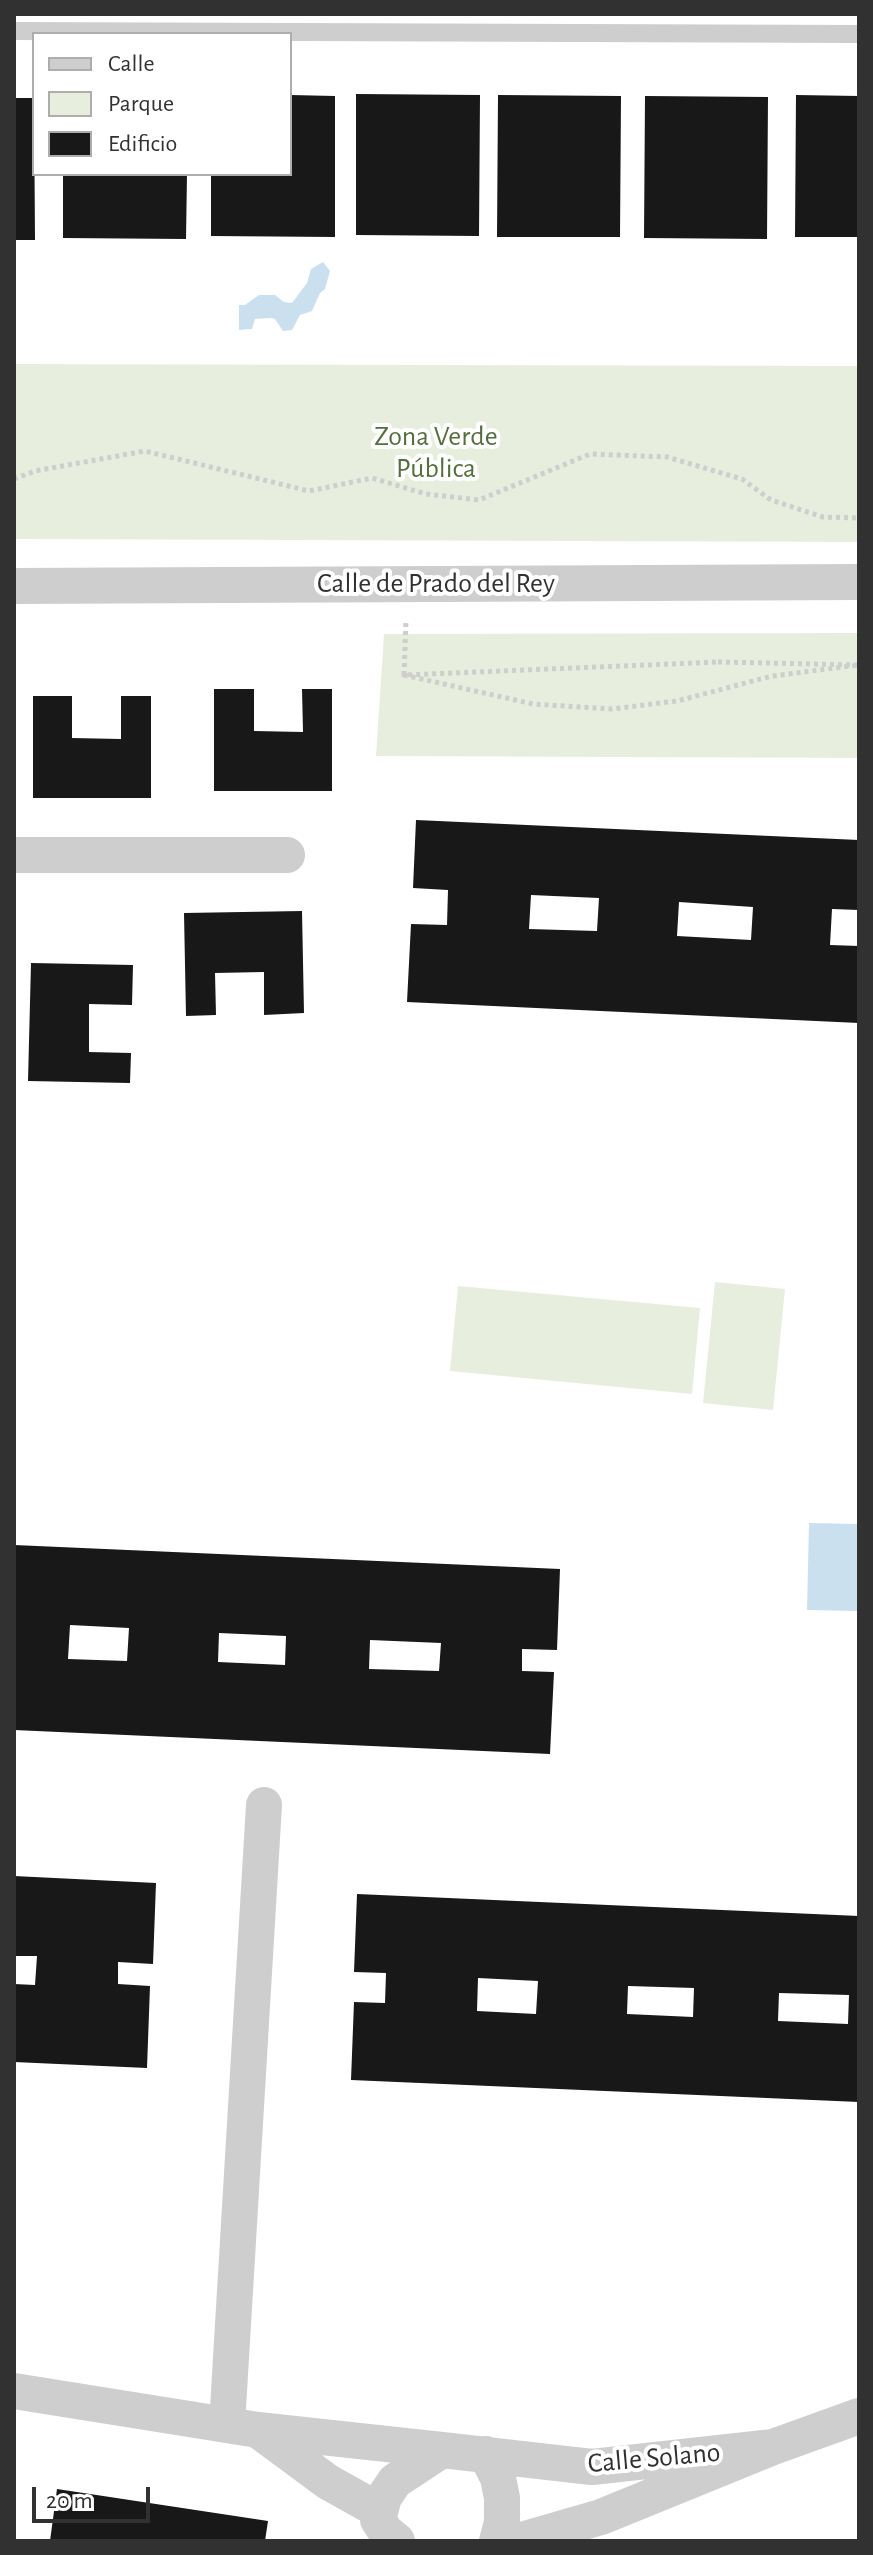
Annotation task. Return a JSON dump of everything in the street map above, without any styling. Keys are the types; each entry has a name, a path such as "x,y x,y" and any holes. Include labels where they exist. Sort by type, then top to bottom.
{"street":[{"name":"Calle de Prado del Rey","path":"14,586 859,582"},
{"path":"14,855 287,855"},
{"path":"243,2427 264,1805"},
{"name":"Calle Solano","path":"14,2391 243,2427 592,2467 773,2447"},
{"name":"Calle Solano","path":"518,2541 601,2517 773,2447 859,2416"},
{"name":"Calle Solano","path":"243,2427 328,2482 380,2528"},
{"name":"Calle Solano","path":"380,2528 384,2497 395,2481 442,2450"},
{"path":"486,2454 498,2478 502,2498 502,2522 497,2541"}],"lane":[{"path":"14,31 314,22 859,34"}],"path":[{"path":"14,479 35,471 145,451 309,491 372,478 426,494 479,500 590,454 667,457 742,479 771,500 823,517 859,518"},
{"path":"404,675 408,584"},
{"path":"404,675 653,663 859,665"},
{"path":"404,675 533,704 612,709 677,701 772,676 859,665"}],"green space":[{"name":"Zona Verde Pública","path":"14,364 859,366 859,542 14,539"},
{"path":"859,633 859,758 376,756 384,634"},
{"path":"715,1282 785,1289 773,1410 703,1403"},
{"path":"458,1286 700,1308 692,1394 450,1371"}],"water":[{"path":"323,262 330,271 325,289 312,311 300,315 292,330 283,331 271,318 255,319 252,329 239,330 239,305 245,305 259,295 275,295 284,302 292,303 307,283 311,269"},
{"path":"809,1523 859,1524 859,1611 807,1610"}],"building":[{"path":"356,94 480,95 479,236 356,235"},
{"path":"292,95 335,96 335,237 211,236 211,176 292,176"},
{"path":"498,95 621,96 620,237 497,237"},
{"path":"796,95 859,96 859,237 795,237"},
{"path":"645,96 768,97 767,239 644,238"},
{"path":"14,98 32,98 35,240 14,240"},
{"path":"63,176 187,176 186,239 63,238"},
{"path":"214,689 254,689 254,731 303,732 302,689 332,689 332,791 214,791"},
{"path":"33,696 72,696 72,738 121,739 121,696 151,696 151,798 33,798"},
{"path":"416,820 859,840 859,910 832,909 830,945 859,946 859,1023 407,1002 411,924 447,925 448,890 413,888","holes":["531,895 599,898 597,931 529,929","679,902 753,907 751,940 677,936"]},
{"path":"302,911 304,1013 264,1015 264,972 215,973 216,1015 186,1016 184,913"},
{"path":"31,963 133,965 132,1005 89,1004 89,1052 131,1053 130,1083 28,1081"},
{"path":"14,1545 560,1569 557,1650 522,1649 522,1671 554,1672 550,1754 14,1730","holes":["70,1625 129,1628 127,1661 68,1659","219,1633 286,1636 285,1665 218,1662","370,1640 441,1643 439,1671 369,1669"]},
{"path":"14,1876 156,1883 153,1964 118,1962 118,1984 150,1986 147,2068 14,2062 14,1984 35,1985 37,1956 14,1956"},
{"path":"357,1894 859,1916 859,2102 351,2080 354,2002 385,2003 386,1973 354,1972","holes":["478,1978 538,1981 536,2014 477,2011","628,1986 694,1988 693,2017 627,2014","779,1993 849,1995 848,2024 778,2021"]},
{"path":"57,2489 268,2521 265,2541 50,2541"}]}
